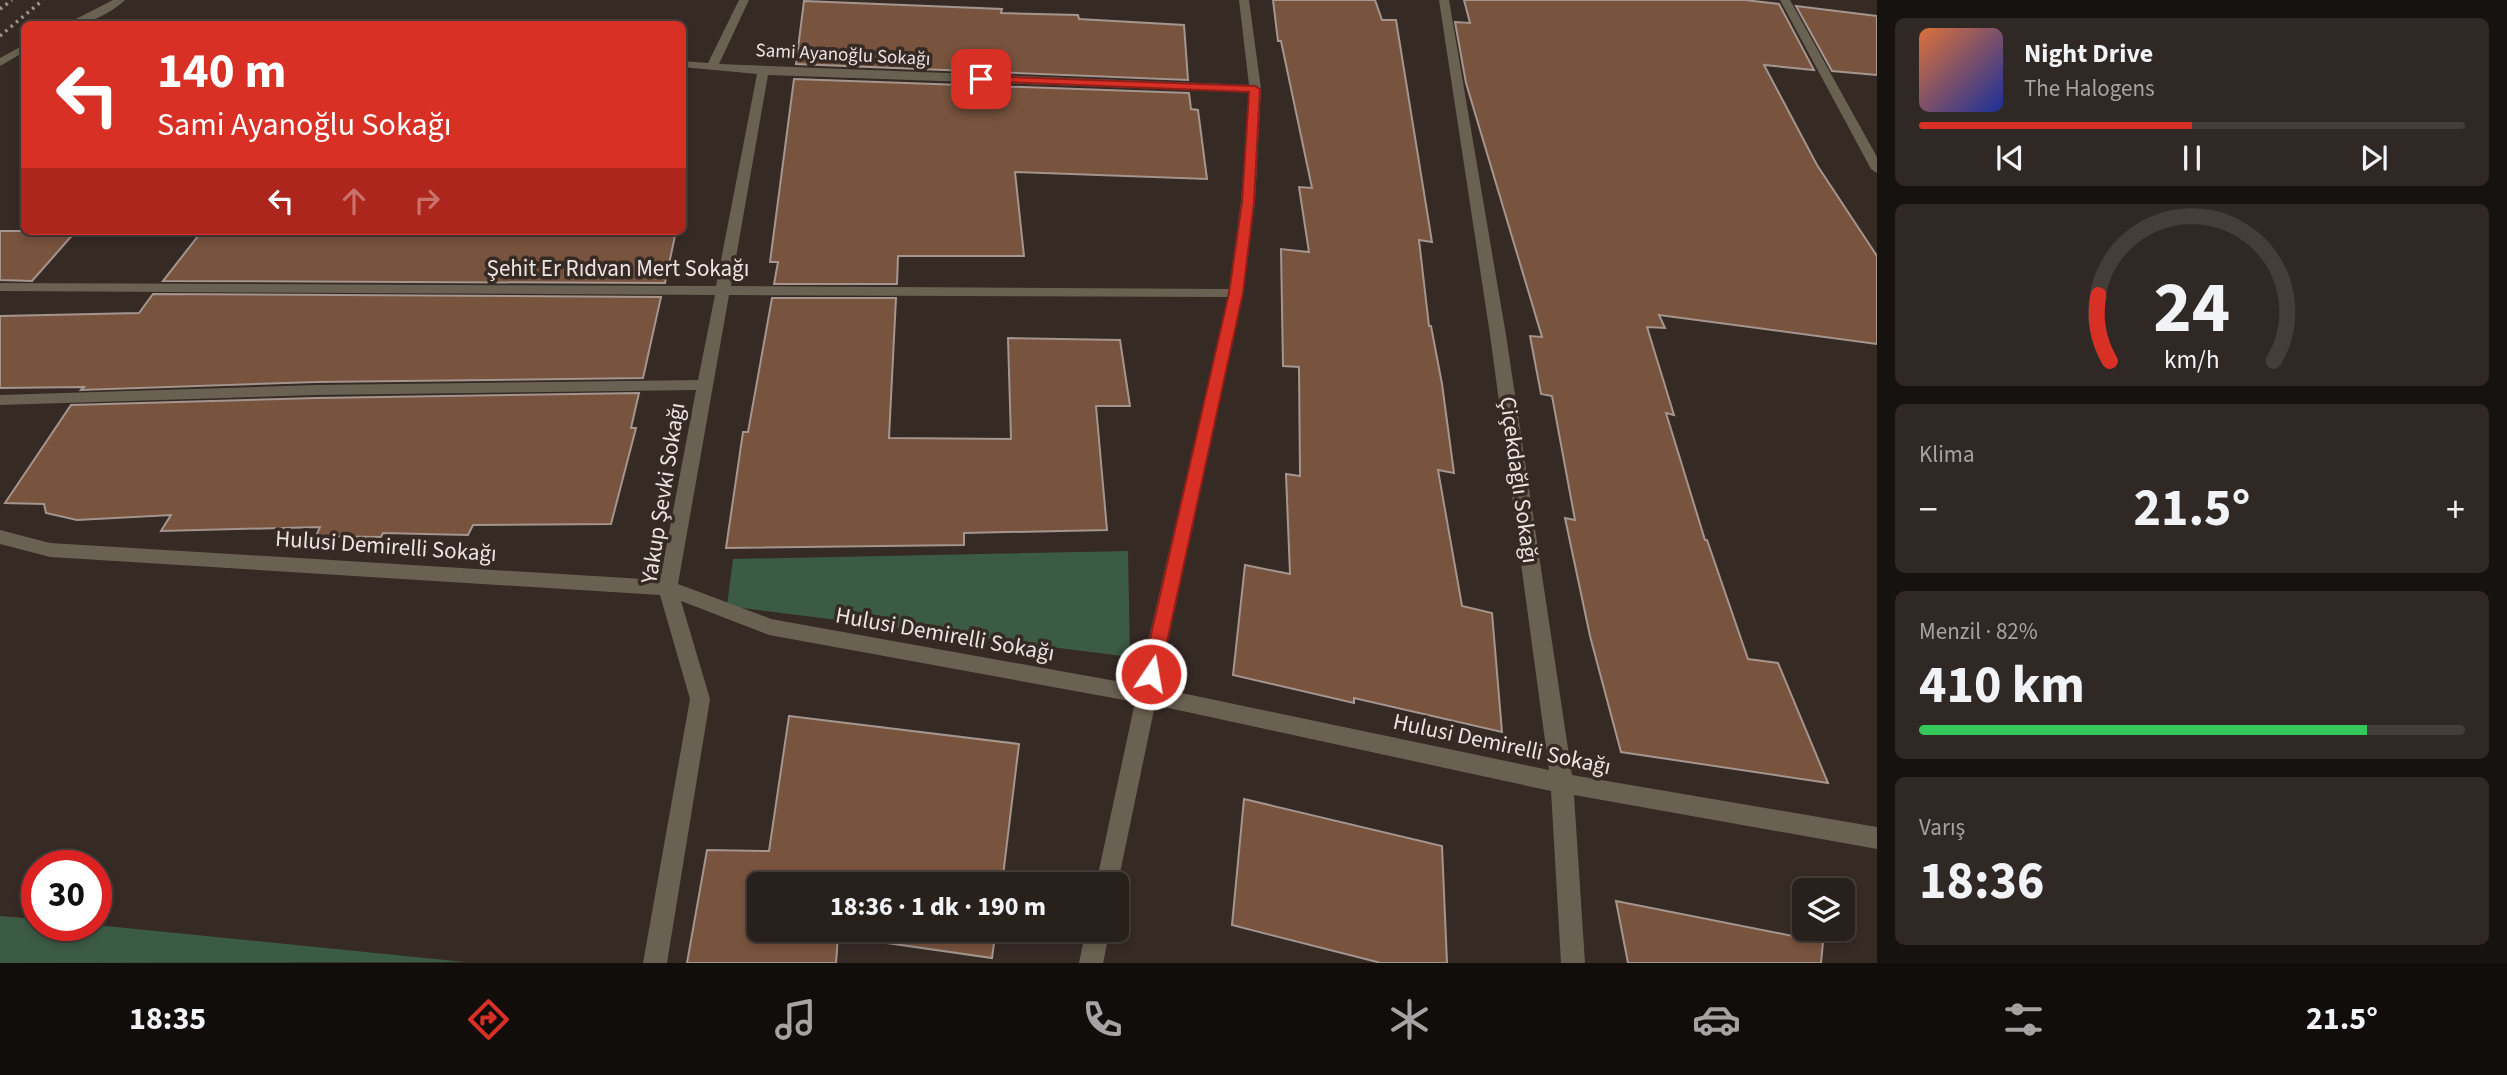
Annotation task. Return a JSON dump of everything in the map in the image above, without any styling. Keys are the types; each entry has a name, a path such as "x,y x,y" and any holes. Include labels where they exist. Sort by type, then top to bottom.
{"street":[{"path":"80,21 103,12 120,0"},
{"path":"713,65 744,0"},
{"path":"1110,872 1236,293 1248,202 1255,89 1244,0"},
{"name":"Çiçekdağlı Sokağı","path":"1444,0 1500,349 1562,783 1573,963"},
{"path":"1785,0 1877,169"},
{"path":"0,63 21,50"},
{"name":"Sami Ayanoğlu Sokağı","path":"686,64 763,71 1255,89"},
{"name":"Yakup Şevki Sokağı","path":"655,963 700,699 668,588 763,71"},
{"name":"Şehit Er Rıdvan Mert Sokağı","path":"0,287 1236,293"},
{"path":"0,400 316,390 706,385"},
{"name":"Hulusi Demirelli Sokağı","path":"0,537 50,550 668,588 769,626 1147,695 1562,783 1877,838"},
{"path":"1091,963 1095,942"}],"green space":[{"path":"1128,551 1130,657 727,606 733,559"},
{"path":"0,916 21,918 21,941 112,941 112,927 465,962 0,963"}],"building":[{"path":"1273,0 1375,0 1382,20 1396,20 1432,242 1419,240 1429,326 1442,384 1454,473 1438,470 1462,606 1492,613 1502,732 1354,698 1354,703 1233,675 1245,565 1290,574 1286,474 1300,476 1299,367 1283,366 1281,249 1309,252 1299,187 1312,188 1281,41 1278,41"},
{"path":"1464,0 1745,0 1779,4 1814,70 1764,65 1817,165 1877,256 1877,344 1659,315 1665,328 1647,327 1674,415 1666,413 1705,540 1748,659 1778,663 1828,783 1621,752 1590,636 1565,518 1575,520 1552,396 1541,394 1530,336 1542,337 1466,83 1455,22 1470,23"},
{"path":"804,1 1002,9 1001,13 1078,15 1079,19 1184,25 1188,80 796,64"},
{"path":"1796,6 1877,16 1877,75 1832,71"},
{"path":"794,79 1189,93 1191,109 1198,110 1207,179 1015,172 1024,256 898,256 897,284 774,284 778,262 770,262"},
{"path":"0,231 21,231 21,235 72,235 32,281 0,280"},
{"path":"199,235 675,235 665,283 163,281"},
{"path":"153,294 661,297 643,378 316,382 81,390 84,387 0,388 0,316 139,313"},
{"path":"772,298 896,298 889,438 1011,439 1008,338 1120,340 1130,406 1096,406 1107,530 964,533 964,545 726,548 743,432 748,432"},
{"path":"639,393 631,428 636,428 611,524 473,525 468,535 383,533 381,537 316,536 320,527 161,531 171,515 77,520 46,513 44,504 5,503 71,405"},
{"path":"789,716 1019,744 1003,872 747,872 747,942 838,942 836,963 687,963 707,850 769,851"},
{"path":"1244,799 1442,846 1447,963 1381,963 1232,925"},
{"path":"1616,901 1792,936 1792,941 1823,942 1821,963 1628,963"},
{"path":"880,942 994,942 992,958"}],"railway":[{"path":"0,9 12,0"},
{"path":"0,36 43,0"}],"route":[{"path":"981,79 1255,89 1248,202 1236,293 1151,674"}]}
